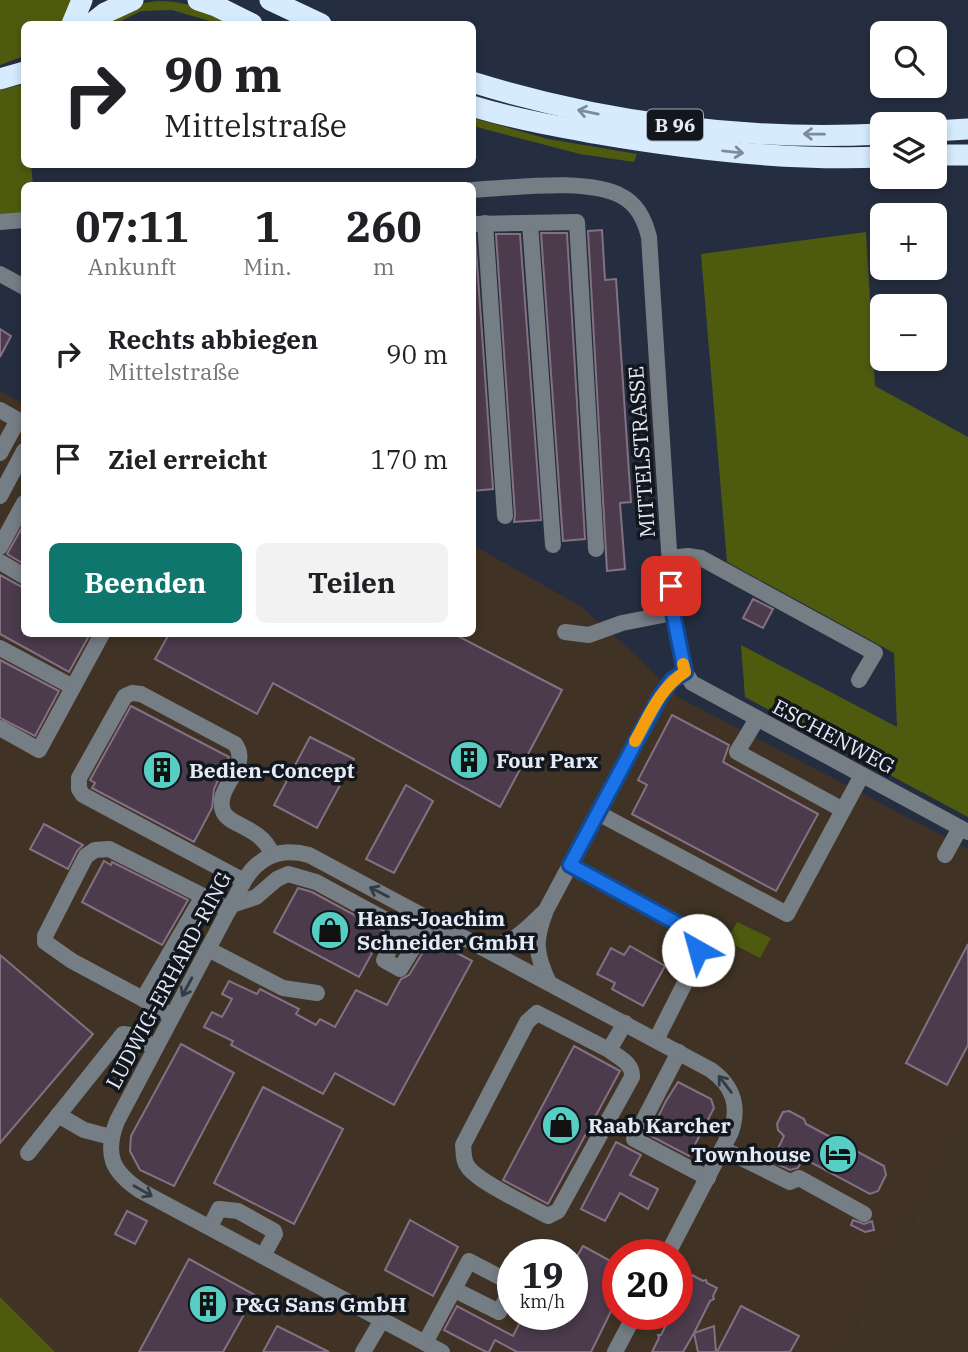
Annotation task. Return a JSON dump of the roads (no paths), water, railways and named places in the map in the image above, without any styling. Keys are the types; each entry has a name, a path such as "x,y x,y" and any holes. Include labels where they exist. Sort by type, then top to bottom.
{"highway":[{"path":"73,21 82,0"},
{"path":"95,21 105,13 133,0"},
{"path":"198,0 246,21"},
{"path":"225,0 263,21"},
{"path":"270,0 315,21"},
{"name":"B 96","path":"476,83 578,110 661,124 762,134 870,134"},
{"name":"B 96","path":"476,107 663,145 765,155 870,157"},
{"path":"947,130 968,129"},
{"path":"947,155 968,155"}],"street":[{"name":"MITTELSTRASSE","path":"476,190 556,186 599,188 626,198 637,209 645,223 649,237 673,613 685,672"},
{"path":"0,222 21,220"},
{"path":"505,516 479,223 577,222 596,549"},
{"path":"530,223 554,545"},
{"path":"0,274 21,286"},
{"path":"0,410 18,420 0,453"},
{"path":"8,484 21,457"},
{"path":"0,547 21,508"},
{"path":"670,558 701,558 875,653 859,680"},
{"path":"0,562 21,574"},
{"path":"565,632 589,635 622,623 673,613"},
{"path":"0,728 39,750 100,637"},
{"path":"0,648 73,687"},
{"path":"549,983 539,961 536,943 537,931 546,910 661,695 672,680 685,672"},
{"name":"ESCHENWEG","path":"685,672 692,683 703,691 964,830"},
{"path":"244,881 83,795 79,789 79,778 125,696 132,693 141,694 235,744 240,751 240,760 222,798 222,809 226,817 258,834 267,843 272,854 296,851 309,855 625,1023 723,1079 731,1089 735,1101 736,1119 676,1239"},
{"path":"757,719 737,752 844,810"},
{"path":"598,813 787,914 862,775"},
{"path":"945,855 964,830"},
{"path":"172,1016 72,961 46,942 44,936 86,856 102,849 120,853 230,908 256,897 288,874 316,882 419,938"},
{"name":"LUDWIG-ERHARD-RING","path":"111,1137 155,1047 250,870 272,854"},
{"path":"570,865 693,932 697,938 698,957 656,1040"},
{"path":"143,999 203,896"},
{"path":"482,947 502,945 520,936 546,910"},
{"path":"401,928 384,960 400,969 431,919"},
{"path":"208,949 283,988 317,993"},
{"path":"537,1013 609,1050 628,1064 632,1077 554,1215 548,1216 468,1168 463,1145 532,1016 537,1013"},
{"path":"609,1050 625,1023"},
{"path":"28,1153 123,1034 155,1047"},
{"path":"678,1052 634,1139 708,1178"},
{"path":"58,1115 84,1130 111,1137 110,1149 115,1168 124,1180 442,1352"},
{"path":"723,1149 790,1182 799,1178 864,1214"},
{"path":"210,1227 219,1209 238,1211 274,1231 275,1234 263,1256"},
{"path":"425,1343 469,1261 497,1277"},
{"path":"455,1290 497,1311"},
{"path":"363,1352 382,1320"},
{"path":"615,1352 627,1330"}],"place":[{"name":"Four Parx","path":"469,760"},
{"name":"Bedien-Concept","path":"162,770"},
{"name":"Hans-Joachim Schneider GmbH","path":"330,930"},
{"name":"Raab Karcher","path":"561,1125"},
{"name":"Townhouse","path":"838,1154"},
{"name":"P&G Sans GmbH","path":"208,1304"}]}
